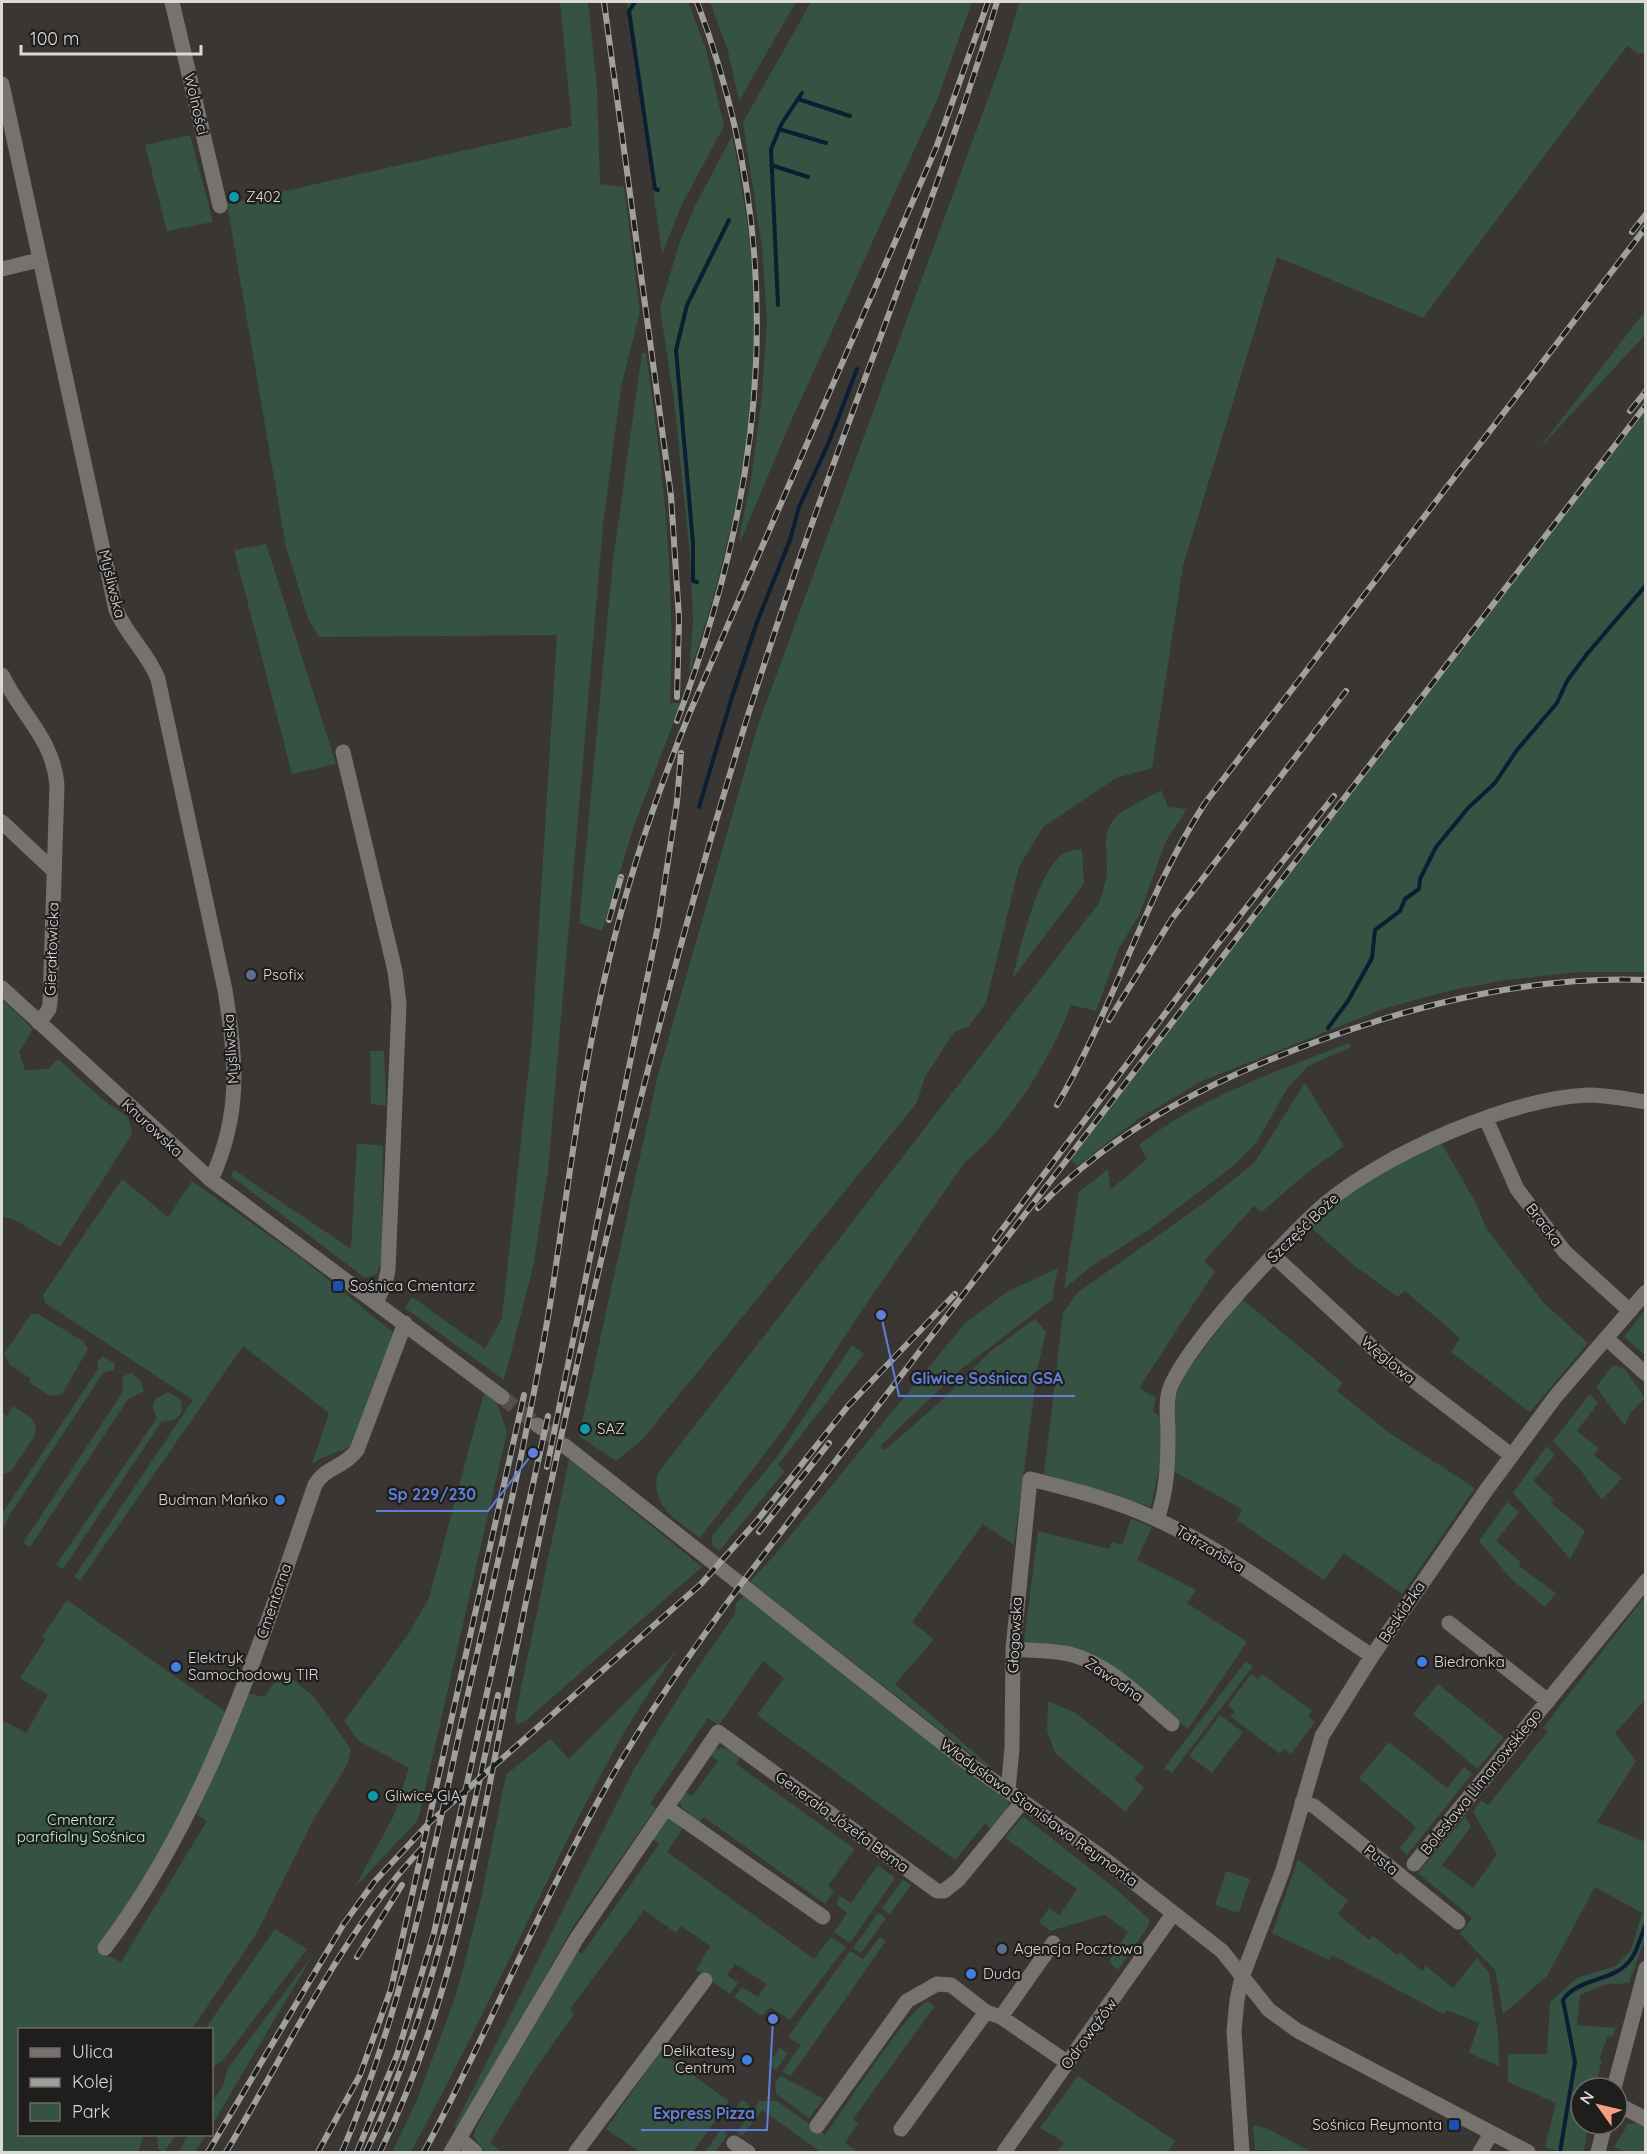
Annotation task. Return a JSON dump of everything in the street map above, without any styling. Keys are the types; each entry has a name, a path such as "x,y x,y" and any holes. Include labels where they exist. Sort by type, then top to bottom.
{"street":[{"name":"Wolności","path":"172,2 220,206"},
{"name":"Myśliwska","path":"2,84 116,610 123,627 150,661 158,679 225,990 231,1032 234,1103 230,1130 211,1180"},
{"path":"2,269 39,260"},
{"name":"Gierałtowicka","path":"2,675 48,746 56,765 50,1006 39,1023"},
{"path":"343,752 395,971 399,1004 388,1270 385,1284 376,1302 502,1397"},
{"path":"2,822 54,871"},
{"name":"Knurowska","path":"2,988 211,1180 376,1302"},
{"name":"Szczęść Boże","path":"1157,1519 1166,1480 1170,1389 1215,1322 1273,1255 1325,1204 1363,1176 1399,1157 1486,1119 1551,1101 1586,1095 1646,1102"},
{"name":"Bracka","path":"1486,1119 1517,1189 1565,1252 1630,1311"},
{"name":"Węglowa","path":"1273,1255 1384,1358 1511,1455"},
{"name":"Beskidzka","path":"1242,2152 1234,2031 1242,1977 1283,1869 1322,1736 1372,1656 1511,1455 1556,1396 1646,1292"},
{"name":"Cmentarna","path":"105,1948 164,1860 200,1793 239,1701 315,1485 324,1471 346,1462 357,1450 405,1323"},
{"path":"1606,1338 1646,1374"},
{"name":"Władysława Stanisława Reymonta","path":"565,1446 968,1763 1099,1855 1222,1952 1269,2010 1298,2031 1528,2152"},
{"name":"Tatrzańska","path":"1030,1479 1094,1496 1157,1519 1224,1555 1372,1656"},
{"name":"Głogowska","path":"1008,1791 1012,1748 1013,1649 1030,1479"},
{"name":"Bolesława Limanowskiego","path":"1414,1864 1646,1581"},
{"name":"Bolesława Limanowskiego","path":"1449,1623 1548,1701"},
{"name":"Zawodna","path":"1013,1649 1073,1655 1086,1660 1128,1687 1172,1724"},
{"name":"Generała Józefa Bema","path":"451,2152 576,1938 718,1732 940,1891 958,1880 1023,1801"},
{"name":"Pusta","path":"1302,1802 1314,1806 1458,1922"},
{"path":"667,1808 823,1917"},
{"name":"Odrowążów","path":"1004,2152 1173,1914"},
{"path":"1001,2017 1053,1943"},
{"path":"1617,2076 1646,1968"},
{"path":"576,2152 705,1980"},
{"path":"817,2126 907,2001 937,1984 947,1983 986,2012 1001,2017 1068,2062"},
{"path":"901,2129 986,2012"},
{"path":"1629,2110 1646,2119"},
{"path":"1480,2152 1491,2134"},
{"path":"1598,2152 1602,2136"},
{"path":"460,2139 475,2152"},
{"path":"734,2143 748,2152"}],"green space":[{"path":"560,2 588,2 597,87 600,184 624,187 640,312 621,387 603,525 548,1171 533,1267 504,1380 405,1308 412,1297 485,1349 502,1318 532,1038 557,635 319,637 308,618 286,547 227,204 572,126"},
{"path":"627,2 688,2 706,49 724,126 682,204 662,254"},
{"path":"710,2 796,2 739,101 728,51"},
{"path":"811,2 972,2 937,100 788,428 741,540 739,539 752,474 762,395 767,322 762,248 743,122"},
{"path":"1019,2 1645,2 1645,52 1639,54 1627,46 1423,318 1277,257 1183,566 1152,768 1116,778 1043,827 1019,867 986,1003 969,1026 954,1032 925,1077 916,1104 642,1440 616,1461 579,1436 657,1079 758,725 1004,55"},
{"path":"190,135 213,222 167,231 145,145"},
{"path":"732,136 744,202 752,268 754,312 750,404 745,450 728,541 689,674 693,619 690,555 674,400 660,308 680,241 695,206"},
{"path":"1645,311 1645,335 1538,450"},
{"path":"642,353 646,353 667,528 671,615 670,703 681,703 634,826 602,931 579,923 613,560"},
{"path":"1645,411 1645,972 1580,972 1505,980 1448,991 1383,1009 1202,1081 1138,1119 1077,1166 1071,1159"},
{"path":"266,544 336,764 292,774 234,550"},
{"path":"1161,790 1168,807 1187,809 1166,841 1139,915 1119,948 1096,1011 1071,1005 1052,1047 1027,1090 997,1130 965,1162 862,1310 786,1426 700,1538 674,1518 661,1503 656,1485 658,1473 1099,903 1106,876 1106,840 1111,823 1126,809"},
{"path":"1082,849 1084,884 1012,979 1030,914 1051,866 1060,856"},
{"path":"2,999 33,1029 19,1052 25,1070 48,1069 58,1059 102,1099 128,1117 132,1134 60,1247 15,1220 2,1216"},
{"path":"1349,1043 1351,1047 1308,1066 1287,1089 1256,1143 1233,1166 1153,1227 1092,1266 1064,1289 1079,1192 1108,1169 1110,1190 1147,1159 1139,1145 1188,1113 1240,1086"},
{"path":"370,1051 384,1051 386,1106 371,1104"},
{"path":"1305,1083 1344,1146 1303,1176 1262,1212 1254,1206 1204,1261 1215,1271 1139,1388 1156,1398 1153,1411 1163,1419 1163,1451 1151,1507 1044,1474 1063,1313 1077,1293 1208,1200 1254,1163"},
{"path":"357,1143 383,1146 382,1259 377,1274 365,1278 231,1176 234,1170 351,1249"},
{"path":"1442,1144 1477,1205 1486,1228 1543,1302 1588,1343 1530,1412 1451,1352 1460,1338 1405,1291 1398,1297 1356,1267 1309,1226 1355,1189 1406,1160"},
{"path":"122,1179 168,1217 192,1181 300,1257 395,1334 355,1444 312,1464 329,1413 243,1346 80,1581 74,1577 193,1400 45,1303 43,1295"},
{"path":"1058,1268 1052,1300 959,1371 880,1446 885,1450 941,1401 992,1350 1035,1319 1046,1332 1038,1366 1014,1545 983,1524 912,1622 934,1639 895,1684 992,1768 990,1769 750,1582 965,1323 1007,1292"},
{"path":"1242,1299 1343,1383 1337,1391 1391,1434 1475,1488 1402,1594 1344,1553 1324,1580 1237,1520 1242,1509 1171,1470 1174,1398 1186,1372"},
{"path":"1645,1310 1645,1355 1624,1337"},
{"path":"31,1314 38,1314 83,1341 88,1349 62,1394 50,1396 29,1382 31,1379 10,1365 4,1354"},
{"path":"852,1345 864,1354 778,1465 785,1471 719,1551 712,1545 712,1536 777,1457"},
{"path":"103,1356 115,1364 114,1370 103,1373 9,1516 4,1529 2,1514 98,1369 98,1361"},
{"path":"1613,1365 1625,1369 1645,1398 1629,1415 1625,1426 1596,1387"},
{"path":"131,1373 141,1381 144,1391 128,1399 30,1547 23,1543 123,1392 122,1377"},
{"path":"168,1392 180,1399 181,1413 176,1419 162,1421 63,1569 56,1565 157,1418 153,1409 155,1399"},
{"path":"484,1393 496,1401 507,1432 418,1820 355,1887 394,1815 409,1768 359,1741 344,1721 409,1633 429,1598"},
{"path":"1590,1394 1598,1403 1577,1431 1599,1448 1594,1455 1622,1478 1602,1500 1582,1472 1553,1441"},
{"path":"13,1406 32,1419 36,1427 35,1435 11,1471 2,1475 2,1413 7,1416"},
{"path":"1547,1446 1555,1455 1533,1481 1554,1499 1551,1503 1585,1531 1570,1559 1513,1493"},
{"path":"569,1459 702,1567 524,1722 517,1724 515,1717"},
{"path":"1507,1502 1519,1512 1496,1541 1521,1562 1519,1566 1556,1593 1545,1607 1511,1579 1479,1541"},
{"path":"1131,1519 1152,1527 1137,1560 1196,1590 1187,1603 1247,1642 1188,1729 1114,1672 1024,1642 1038,1531 1109,1549 1112,1542 1122,1545"},
{"path":"743,1596 1008,1798 1009,1809 992,1829 985,1824 955,1860 757,1715 784,1678 763,1661 719,1725 708,1718 650,1804 656,1808 574,1925 456,2135 455,2125 633,1771 693,1674 735,1614 736,1604"},
{"path":"1645,1596 1645,1700 1615,1733 1636,1761 1597,1822 1645,1842 1645,1939 1629,1983 1603,1985 1580,1995 1577,2025 1616,2028 1612,2037 1608,2036 1599,2059 1602,2060 1598,2076 1569,2076 1569,2136 1586,2136 1584,2151 1561,2152 1545,2147 1556,2103 1508,2082 1508,2054 1547,2054 1550,2002 1577,1978 1616,1966 1631,1950 1642,1913 1595,1887 1547,1976 1503,2014 1495,1970 1460,1934 1472,1918 1418,1873 1465,1816 1471,1827 1442,1865 1473,1888 1497,1854 1473,1812 1481,1800 1488,1805 1548,1731 1543,1728"},
{"name":"Cmentarz parafialny Sośnica","path":"67,1600 227,1713 184,1809 124,1912 96,1950 121,1962 207,1821 197,1815 248,1693 265,1697 275,1681 290,1677 314,1697 351,1749 347,1765 314,1819 257,1933 193,2028 18,2028 18,2136 144,2136 138,2152 2,2152 2,1720 26,1733 48,1695 20,1678 45,1640 42,1637"},
{"path":"678,1650 635,1715 596,1784 470,2040 411,2152 392,2152 417,2100 456,1995 480,1903 506,1775 550,1739 569,1759"},
{"path":"1246,1661 1253,1666 1172,1773 1164,1768"},
{"path":"1251,1674 1258,1679 1262,1674 1312,1711 1308,1716 1315,1722 1291,1754 1284,1749 1280,1754 1231,1717 1235,1711 1228,1705"},
{"path":"1438,1684 1504,1737 1477,1769 1413,1714"},
{"path":"1048,1701 1076,1713 1144,1767 1134,1779 1144,1788 1125,1812 1055,1753 1047,1730"},
{"path":"1220,1715 1243,1732 1212,1773 1189,1756"},
{"path":"1389,1742 1447,1788 1464,1767 1472,1774 1407,1855 1400,1848 1416,1827 1359,1778"},
{"path":"725,1748 741,1756 736,1764 855,1849 828,1886 834,1891 825,1904 704,1817 700,1822 681,1807 680,1799 684,1791 692,1796 718,1761 710,1755 715,1749"},
{"path":"670,1814 685,1825 667,1852 814,1959 831,1937 846,1947 790,2020 770,2007 762,2016 734,1997 742,1987 758,1997 767,1984 735,1964 727,1975 738,1983 730,1994 696,1970 710,1946 681,1926 676,1933 644,1910 570,2009 574,2014 532,2074 490,2143 502,2152 485,2152 473,2136 477,2126 576,1950 582,1954 659,1844 653,1839"},
{"path":"1023,1816 1116,1889 1149,1919 1149,1925 1118,1970 1112,1965 1110,1959 1128,1932 1105,1915 1050,1931 1039,1922 1049,1908 1060,1915 1077,1889 1005,1838"},
{"path":"1298,1859 1348,1901 1338,1914 1369,1940 1373,1936 1397,1955 1400,1952 1422,1971 1426,1966 1453,1988 1477,1958 1489,1973 1498,2033 1499,2066 1469,2053 1479,2023 1447,2010 1443,2014 1332,1955 1329,1960 1272,1933"},
{"path":"878,1865 895,1878 850,1943 834,1932 847,1913 836,1904 840,1896 851,1903"},
{"path":"1226,1871 1250,1879 1239,1913 1215,1905"},
{"path":"903,1879 911,1885 890,1914 882,1908"},
{"path":"878,1913 886,1918 861,1953 853,1948"},
{"path":"275,1929 307,1949 224,2059 213,2067 213,2028 206,2028"},
{"path":"880,1937 886,1941 791,2076 782,2072 801,2045 788,2037 850,1951 863,1959"},
{"path":"314,1953 213,2123 213,2101 223,2086 228,2068"},
{"path":"928,2001 935,2006 853,2119 858,2124 845,2143 858,2152 821,2152 762,2110 742,2136 737,2132 760,2101 777,2101 825,2135 890,2042 918,2009"},
{"path":"780,2048 788,2053 776,2070 768,2064"},
{"path":"660,2052 729,2101 693,2152 640,2152 606,2129"},
{"path":"781,2076 824,2099 809,2118 776,2094 775,2082"},
{"path":"1078,2076 1175,2141 1168,2152 1057,2152 1064,2142 1040,2128"},
{"path":"742,2100 750,2106 738,2122 736,2108"},
{"path":"1640,2123 1645,2126 1645,2152 1626,2152 1614,2147 1621,2136 1629,2136 1629,2124"},
{"path":"1253,2125 1266,2128 1312,2152 1255,2150"},
{"path":"721,2129 728,2134 715,2152 705,2152"},
{"path":"157,2136 175,2136 164,2152 158,2149"},
{"path":"188,2136 205,2136 195,2152 178,2152"}],"waterway":[{"path":"635,2 629,11 655,189 658,190"},
{"path":"778,305 771,149 782,123 802,93"},
{"path":"798,99 850,116"},
{"path":"779,129 826,143"},
{"path":"771,165 808,177"},
{"path":"697,582 693,581 693,543 676,350 687,305 729,220"},
{"path":"699,807 757,622 790,540 799,507 829,442 857,369"},
{"path":"1328,1028 1348,1001 1372,958 1375,930 1400,911 1405,899 1419,889 1420,879 1436,847 1468,808 1495,783 1517,750 1557,703 1567,681 1587,654 1646,585"},
{"path":"1560,2152 1575,2062 1563,2000 1578,1987 1616,1972 1624,1966 1636,1951 1646,1924"}],"tunnel":[{"path":"502,1397 537,1425"},
{"path":"542,1428 565,1446"}],"railway":[{"path":"604,2 671,496 679,618 677,697"},
{"path":"677,721 708,631 732,541 748,452 756,363 756,274 746,184 727,93 697,2"},
{"path":"342,2152 382,2044 428,1877 531,1406 550,1305 590,1045 617,928 635,866 666,773 690,712 936,148 988,2"},
{"path":"380,2152 407,2092 429,2032 463,1913 542,1525 588,1314 656,1038 711,838 794,575 950,146 997,2"},
{"path":"1632,232 1646,214"},
{"path":"1057,1105 1096,1030 1164,876 1205,803 1646,227"},
{"path":"1630,411 1646,391"},
{"path":"424,2152 586,1824 642,1726 692,1652 745,1579 1646,405"},
{"path":"1109,1020 1171,920 1346,691"},
{"path":"547,1467 658,926 677,802 681,753"},
{"path":"995,1239 1216,946 1334,796"},
{"path":"609,920 621,877"},
{"path":"1038,1208 1101,1153 1170,1108 1206,1088 1321,1040 1400,1014 1480,994 1563,982 1646,980"},
{"path":"208,2152 343,1925 374,1882 430,1822 701,1584 756,1522 848,1406 955,1294"},
{"path":"318,2152 360,2075 391,1989 524,1395"},
{"path":"357,2152 397,2055 434,1933 548,1416"},
{"path":"759,1532 829,1443"},
{"path":"366,2152 411,2042 429,1985 473,1812 498,1695"},
{"path":"226,2152 340,1956 392,1882 422,1848"},
{"path":"357,1957 402,1885"}],"place":[{"name":"Z402","path":"234,197"},
{"name":"Psofix","path":"251,975"},
{"name":"Sośnica Cmentarz","path":"338,1286"},
{"name":"Gliwice Sośnica GSA","path":"881,1315"},
{"name":"SAZ","path":"585,1429"},
{"name":"Sp 229/230","path":"533,1453"},
{"name":"Budman Mańko","path":"280,1500"},
{"name":"Biedronka","path":"1422,1662"},
{"name":"Elektryk Samochodowy TIR","path":"176,1667"},
{"name":"Gliwice GlA","path":"373,1796"},
{"name":"Agencja Pocztowa","path":"1002,1949"},
{"name":"Duda","path":"971,1974"},
{"name":"Express Pizza","path":"773,2019"},
{"name":"Delikatesy Centrum","path":"747,2060"},
{"name":"Sośnica Reymonta","path":"1454,2125"}]}
